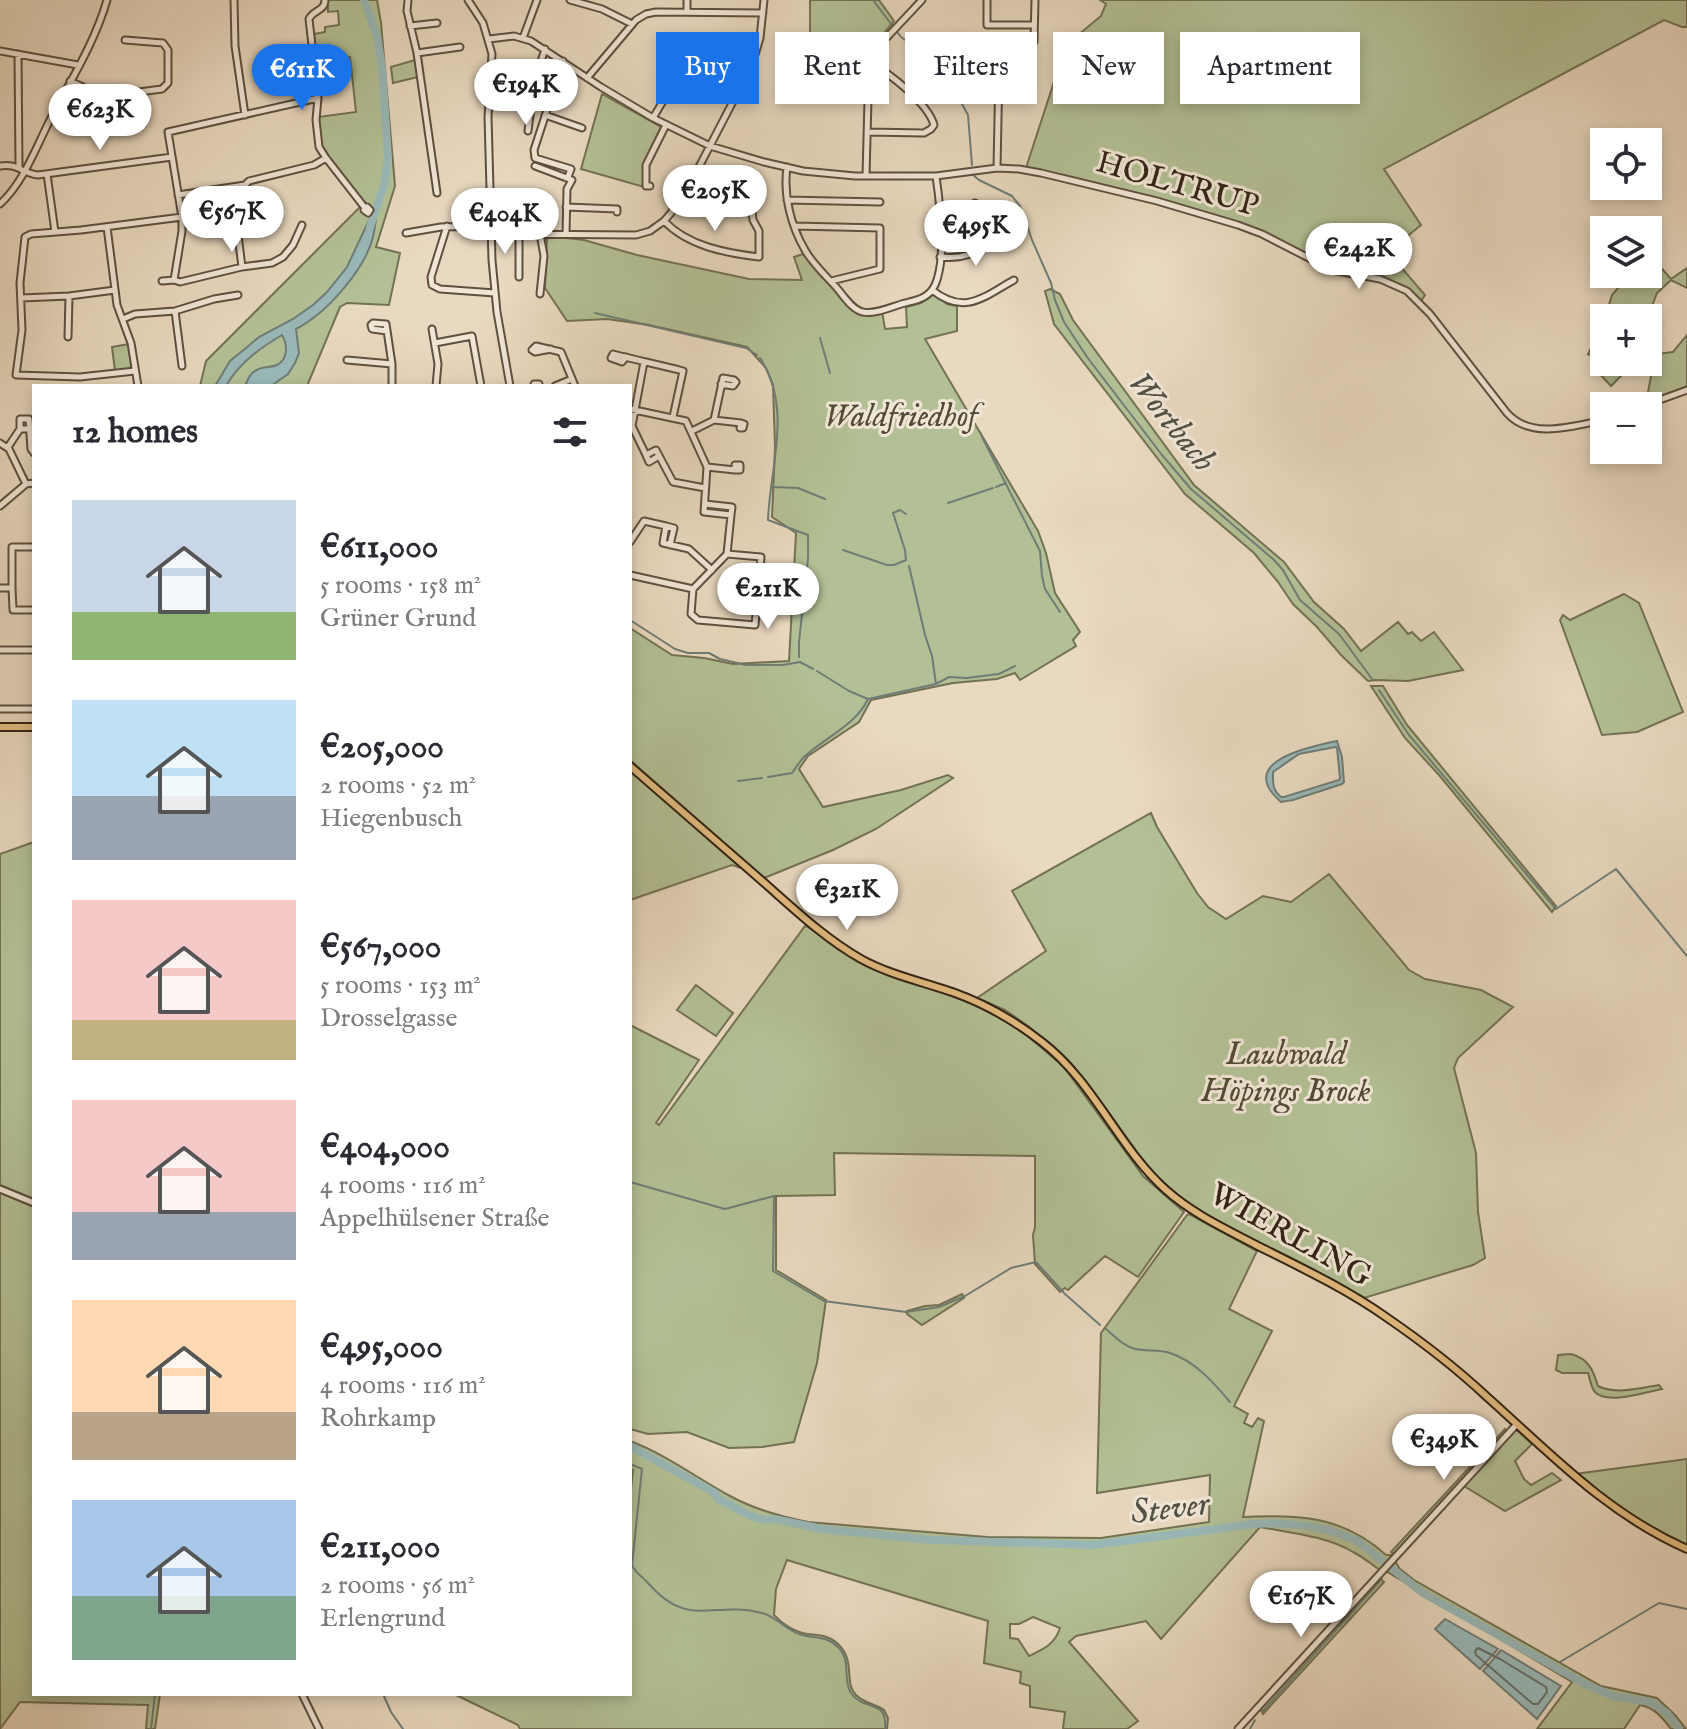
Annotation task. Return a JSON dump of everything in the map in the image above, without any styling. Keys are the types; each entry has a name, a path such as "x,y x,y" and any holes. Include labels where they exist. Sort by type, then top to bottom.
{"main road":[{"path":"0,727 32,727"},
{"name":"WIERLING","path":"632,768 806,920 838,944 875,965 953,992 1002,1014 1046,1045 1086,1088 1140,1163 1182,1203 1223,1228 1335,1285 1386,1316 1460,1372 1606,1503 1645,1529 1687,1549"}],"street":[{"path":"0,204 9,195 70,81 95,33 107,0"},
{"path":"234,0 235,46 245,115"},
{"path":"325,0 324,7 309,19 318,98 319,147 368,211 379,215"},
{"path":"408,0 407,11 417,53 437,193"},
{"path":"468,0 480,17 489,39 492,61 488,117 495,293 510,384"},
{"path":"489,39 506,36 523,38 537,0"},
{"path":"570,0 602,9 632,24"},
{"path":"687,0 687,12"},
{"path":"492,234 636,235 650,231 664,221 689,184 751,67 760,38 764,0"},
{"path":"889,35 922,0"},
{"path":"987,0 987,25 1034,25"},
{"path":"997,168 999,69 1002,63 1033,43 1035,0"},
{"path":"587,78 632,24 651,12 763,13"},
{"path":"410,26 437,23"},
{"name":"HOLTRUP","path":"523,38 653,118 710,146 737,155 828,174 936,176 997,168 1041,173 1157,201 1262,234 1332,270 1380,279 1407,291 1420,302 1516,422 1531,429 1543,430 1590,422"},
{"path":"70,81 108,96 162,89 168,83 168,50 163,43 125,40"},
{"path":"417,53 460,47"},
{"path":"528,131 534,83 545,49"},
{"path":"0,51 78,65"},
{"path":"18,54 21,169"},
{"path":"668,59 703,59 703,77 667,77 668,59"},
{"path":"563,61 534,150 535,158 571,169 568,177"},
{"path":"867,132 924,133 934,125 914,97 889,75"},
{"path":"174,280 182,217 168,132 318,98"},
{"path":"653,118 661,104"},
{"path":"866,176 868,104"},
{"path":"545,115 582,128"},
{"path":"650,186 646,186 646,165 666,125"},
{"path":"0,166 13,165 34,175 172,157"},
{"path":"178,195 245,185 249,181 314,165 326,158"},
{"path":"535,166 572,180 567,189 566,234"},
{"path":"787,167 787,200 805,251 855,308 863,312 923,298 937,281 940,215 936,176"},
{"path":"47,174 55,232"},
{"path":"664,221 677,233 696,243 759,257 759,231 752,211 724,205 689,184"},
{"path":"232,187 242,267"},
{"path":"787,200 880,202"},
{"path":"940,215 953,214 975,203"},
{"path":"566,207 617,209 617,212"},
{"path":"135,371 80,377 16,375 22,330 21,261 25,237 27,234 182,217"},
{"path":"162,281 180,282 272,263 283,257 293,245 302,225"},
{"path":"406,233 447,226 492,226"},
{"path":"447,226 431,277 432,285 440,289 495,293"},
{"path":"795,226 880,228 880,269 831,281"},
{"path":"107,227 117,305 131,343 138,384"},
{"path":"519,234 519,277"},
{"path":"540,234 544,256 540,294"},
{"path":"940,257 966,257 1002,237"},
{"path":"932,290 946,301 974,302 1014,280"},
{"path":"21,298 115,290"},
{"path":"123,319 135,314 175,311 238,295"},
{"path":"68,337 69,296"},
{"path":"175,311 182,366"},
{"path":"432,329 438,364 436,384"},
{"path":"387,331 392,384"},
{"path":"435,343 472,336 481,384"},
{"path":"551,349 561,352 574,383"},
{"path":"626,357 683,371 673,417"},
{"path":"347,360 392,364"},
{"path":"644,362 632,426 646,455 656,450 673,482 705,488"},
{"path":"714,420 721,384"},
{"path":"1662,399 1687,390"},
{"path":"633,409 686,421 707,467 705,504 732,507 727,554 693,589 691,614 698,620 755,625 761,557 727,554"},
{"path":"8,447 20,429 20,419 29,419 32,450"},
{"path":"692,431 714,420 741,423"},
{"path":"20,429 29,429"},
{"path":"0,443 8,447 26,484"},
{"path":"707,467 735,470"},
{"path":"0,506 26,484 32,483"},
{"path":"632,539 644,521 666,526 663,543 689,549 712,570"},
{"path":"32,547 12,547 13,610 32,610"},
{"path":"632,575 693,589"},
{"path":"0,588 12,588"},
{"path":"0,650 32,650"},
{"path":"0,709 32,709"},
{"path":"0,1189 32,1202"},
{"path":"1239,1729 1517,1424"},
{"path":"303,1696 319,1729"}],"green space":[{"path":"328,0 377,0 395,186 376,247 400,253 389,305 347,303 340,307 308,384 200,384 206,361 363,204 320,145 318,117 356,112 350,57 316,59 314,34 325,32 325,27 339,25 338,11 328,12"},
{"path":"810,0 879,0 894,21 885,32 810,32"},
{"path":"1100,0 1687,0 1687,27 1664,20 1384,169 1421,225 1388,252 1425,295 1421,301 1408,289 1334,267 1239,223 1158,198 1026,168 1053,85 1053,104 1164,104 1164,32 1082,32 1101,16 1106,4"},
{"path":"415,60 418,77 393,83 391,67"},
{"path":"602,94 661,127 643,165 644,187 581,169"},
{"name":"Waldfriedhof","path":"547,236 584,240 637,255 749,279 802,280 794,257 803,254 852,309 863,314 882,311 885,329 907,327 906,307 921,303 934,294 947,304 957,306 957,331 925,339 1038,531 1055,593 1080,632 1073,640 1076,646 1020,680 1015,673 997,679 953,683 871,700 859,722 808,756 799,769 823,807 901,790 948,775 953,778 876,829 764,878 632,762 632,629 672,655 733,664 789,661 796,533 772,517 775,447 773,385 766,368 747,347 649,325 607,319 567,321 545,288"},
{"path":"1687,268 1687,288 1671,280 1657,293 1653,304 1609,304 1618,288 1662,288 1662,269 1671,279"},
{"path":"1050,289 1060,294 1073,320 1194,485 1284,562 1314,602 1344,629 1361,651 1398,622 1408,634 1412,632 1421,641 1434,632 1463,670 1408,681 1368,681 1293,604 1254,553 1185,494 1054,324 1045,291"},
{"path":"1687,335 1687,388 1662,397 1662,392 1648,392 1651,376 1662,376 1662,353 1673,352"},
{"path":"129,344 132,365 129,369 115,371 112,347"},
{"path":"1602,376 1621,376 1611,386"},
{"path":"1624,594 1639,603 1683,712 1637,732 1602,735 1560,620 1563,615 1570,620"},
{"path":"1371,686 1383,686 1407,725 1556,906 1552,912 1405,738"},
{"path":"632,772 741,868 732,865 632,899"},
{"name":"Laubwald Höpings Brock","path":"1151,813 1197,893 1208,907 1226,919 1263,896 1291,902 1329,874 1409,970 1425,979 1481,990 1513,1007 1458,1058 1454,1068 1476,1153 1478,1212 1485,1258 1473,1265 1364,1298 1190,1206 1150,1170 1069,1061 1005,1010 977,998 1046,951 1012,891"},
{"path":"32,843 32,1198 0,1185 0,854"},
{"path":"805,926 859,962 972,1003 1022,1031 1064,1067 1143,1176 1184,1212 1138,1277 1105,1256 1068,1290 1065,1288 1060,1292 1035,1264 1035,1156 834,1153 835,1195 776,1196 776,1270 826,1300 817,1363 794,1442 729,1448 687,1432 648,1434 632,1430 632,1026 699,1060 656,1123 659,1125"},
{"path":"696,985 733,1013 716,1036 677,1010"},
{"path":"0,1193 32,1206 32,1696 160,1696 155,1729 146,1729 148,1705 20,1702 0,1729"},
{"path":"1187,1215 1257,1251 1229,1309 1272,1331 1234,1406 1248,1414 1244,1423 1252,1427 1258,1418 1264,1421 1243,1517 1302,1517 1337,1525 1370,1542 1386,1555 1392,1555 1380,1570 1357,1554 1331,1542 1260,1527 1161,1639 1146,1621 1076,1636 1069,1642 1138,1721 1127,1729 1063,1729 1065,1712 1030,1707 1030,1686 1020,1683 1021,1672 984,1663 988,1621 787,1560 776,1589 774,1615 793,1629 837,1643 847,1657 852,1690 862,1700 884,1710 888,1718 887,1729 520,1729 518,1725 458,1696 632,1696 632,1442 739,1501 808,1522 987,1537 1101,1538 1209,1522 1210,1475 1097,1493 1101,1333","holes":["1033,1617 1060,1628 1052,1642 1029,1656 1018,1639 1010,1638 1010,1624 1019,1624"]},
{"path":"962,1294 964,1298 922,1325 907,1314 907,1311 939,1305"},
{"path":"1571,1354 1589,1366 1598,1386 1605,1389 1659,1385 1662,1389 1627,1396 1601,1396 1594,1390 1588,1373 1562,1373 1556,1370 1558,1355"},
{"path":"1505,1429 1507,1431 1394,1554 1391,1552"},
{"path":"1515,1431 1532,1444 1515,1461 1524,1479 1531,1485 1552,1473 1561,1480 1505,1511 1464,1486"},
{"path":"1687,1459 1687,1547 1629,1514 1575,1474"},
{"path":"1395,1561 1414,1580 1601,1686 1657,1698 1686,1729 1671,1729 1658,1714 1640,1705 1624,1729 1537,1729 1572,1682 1386,1571"},
{"path":"1379,1578 1384,1582 1263,1714 1260,1708"}],"water":[{"path":"370,218 376,220 370,246 355,274 333,301 296,329 299,353 288,374 274,384 246,384 255,371 277,365 284,359 286,346 282,335 251,357 227,384 216,384 230,361 259,337 313,305 347,267"},
{"path":"1337,741 1344,782 1281,802 1269,788 1266,776 1271,767 1294,752","holes":["1337,748 1339,780 1284,797 1276,792 1273,772 1299,754"]},
{"path":"1445,1619 1498,1649 1480,1669 1435,1629"},
{"path":"1501,1650 1561,1686 1537,1719 1483,1671"}],"waterway":[{"name":"Stever","path":"364,0 377,36 382,67 388,159 384,185 370,227"},
{"name":"Wortbach","path":"873,0 901,37 920,50 956,93 968,115 972,165"},
{"name":"Wortbach","path":"972,174 1012,196 1020,206 1064,322 1162,455 1191,489 1274,560 1300,600 1339,634 1372,679"},
{"path":"595,313 746,348 757,355"},
{"path":"820,338 830,373"},
{"path":"760,358 770,377 778,417 768,520 808,535 799,657"},
{"path":"982,437 1040,551 1045,589 1060,612"},
{"path":"996,487 1006,483"},
{"path":"772,487 798,488 825,499"},
{"path":"948,503 993,488"},
{"path":"843,550 887,565 906,560 893,513 900,510 906,514"},
{"path":"909,566 936,684"},
{"path":"632,621 675,649 688,653 709,653 746,665 800,662 813,669"},
{"path":"768,777 792,773 804,757 856,716 868,699 936,684 949,677 999,674 1015,666"},
{"path":"817,671 868,699"},
{"name":"Wortbach","path":"1379,690 1409,735 1556,909 1616,869 1687,956"},
{"path":"738,781 762,778"},
{"path":"632,1183 725,1209 774,1196 773,1271 824,1301 906,1312 939,1307 965,1296 1011,1268 1036,1262 1065,1294 1100,1325"},
{"path":"1106,1329 1128,1347 1165,1352 1188,1361 1211,1380 1230,1402"},
{"name":"Stever","path":"632,1447 753,1517 822,1529 932,1540 1093,1545 1255,1524 1274,1523 1328,1530 1356,1540 1423,1593 1587,1685 1613,1696 1651,1702 1668,1714 1679,1729"},
{"path":"632,1465 642,1469 632,1565"},
{"path":"632,1565 662,1597 676,1606 689,1610 730,1609 762,1613 799,1634 833,1643 845,1658 851,1693 856,1699 883,1713 885,1729"},
{"path":"1263,1711 1382,1579"},
{"path":"1560,1662 1659,1603 1687,1609"},
{"path":"151,1729 155,1696"},
{"path":"384,1696 403,1729"},
{"path":"1250,1729 1255,1720"}]}
